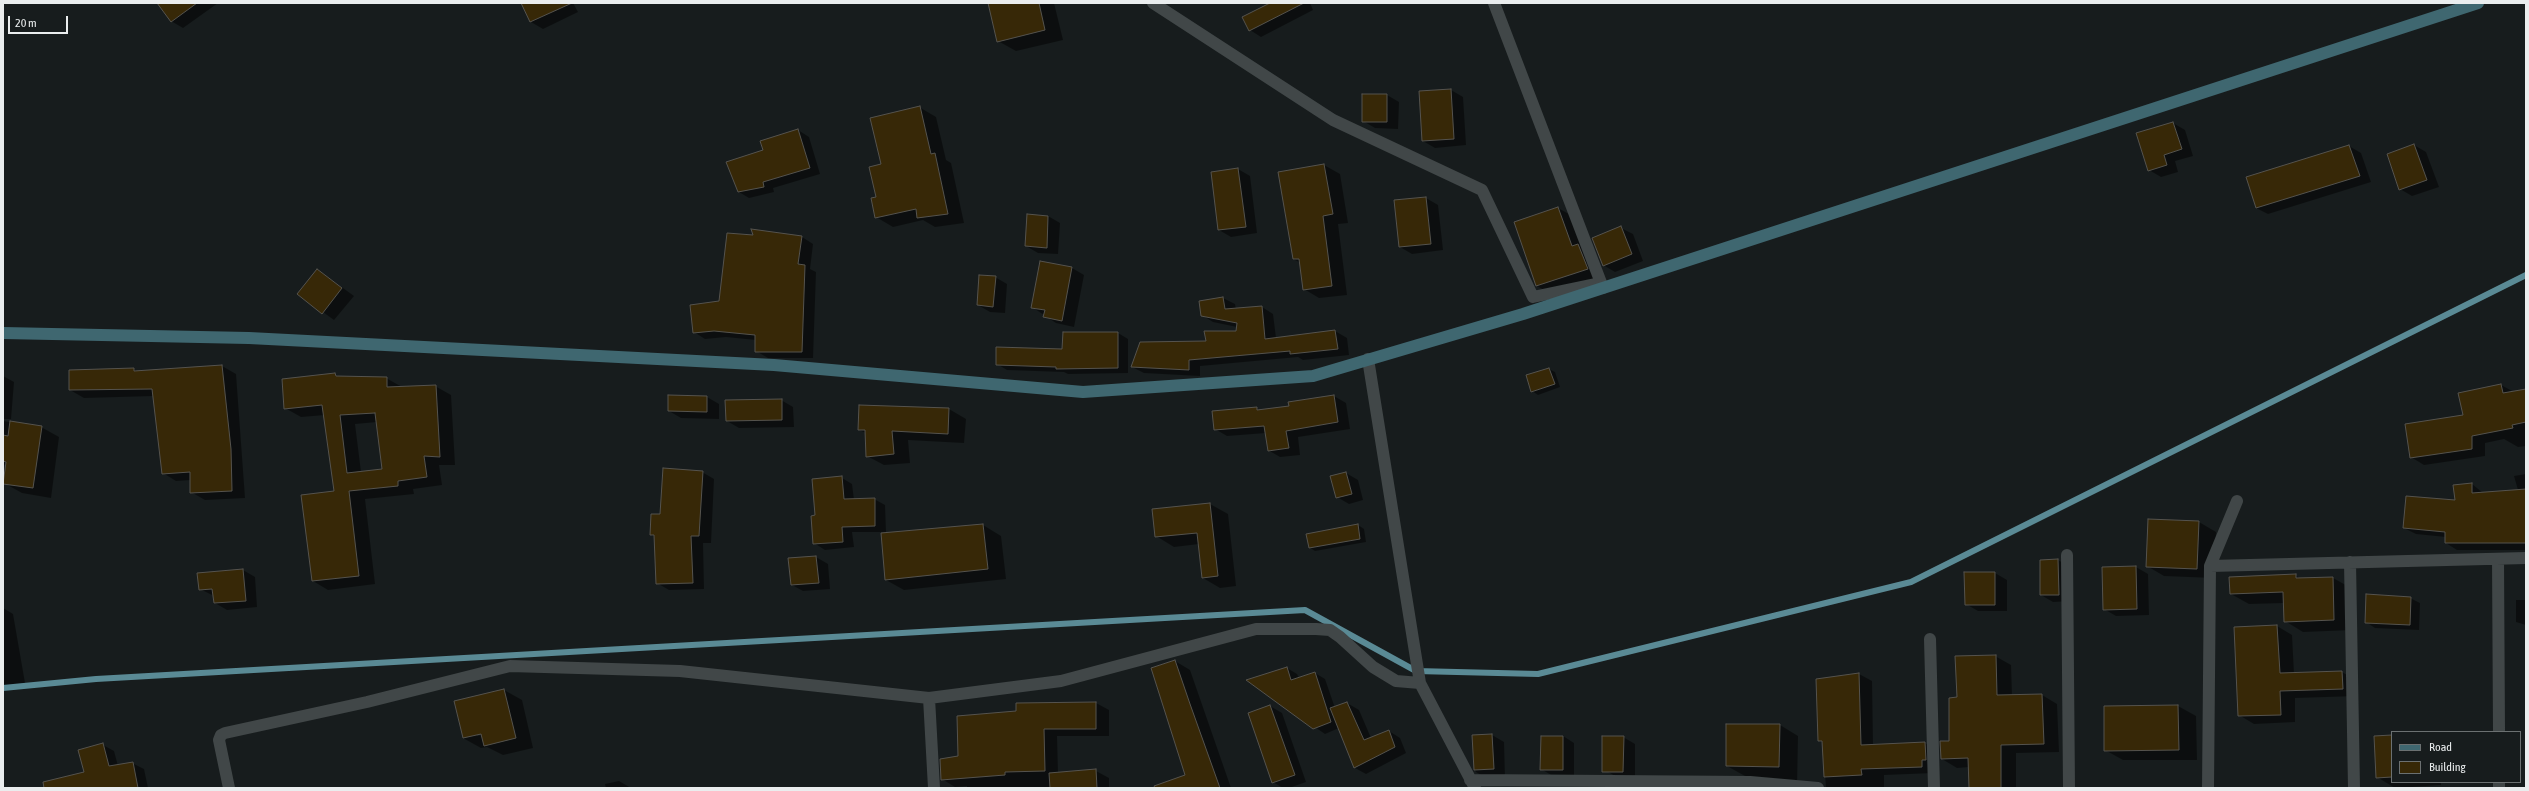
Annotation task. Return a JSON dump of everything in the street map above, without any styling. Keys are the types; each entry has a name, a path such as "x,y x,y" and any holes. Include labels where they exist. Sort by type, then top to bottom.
{"street":[{"path":"1153,3 1333,120 1482,190 1533,298 1601,286"},
{"path":"1494,3 1601,286"},
{"path":"3,333 249,338 774,365 1084,392 1313,376 1601,286 2478,3"},
{"path":"1368,360 1420,683 1473,784 1748,785 1818,788"},
{"path":"2208,788 2210,566 2237,501"},
{"path":"2067,555 2070,788"},
{"path":"2210,566 2526,558"},
{"path":"2498,559 2499,731"},
{"path":"2350,562 2354,788"},
{"path":"229,788 220,740 225,732 368,702 510,666 680,671 929,698 1061,681 1256,629 1330,630 1373,667 1396,681 1420,683"},
{"path":"1930,640 1934,788"},
{"path":"929,698 934,788"}],"building":[{"path":"157,3 197,3 171,22"},
{"path":"521,3 572,3 530,22"},
{"path":"988,3 1039,3 1045,30 997,42"},
{"path":"1270,3 1304,3 1249,31 1242,17"},
{"path":"1451,89 1454,139 1422,141 1419,91"},
{"path":"1362,94 1387,94 1387,122 1362,122"},
{"path":"920,106 931,154 935,153 948,214 917,218 916,209 875,218 871,198 876,197 869,167 881,164 870,118"},
{"path":"2173,122 2182,149 2164,155 2167,165 2148,171 2136,133"},
{"path":"798,129 810,168 763,182 764,187 738,192 726,162 763,150 760,141"},
{"path":"2414,144 2427,180 2399,190 2387,154"},
{"path":"2349,145 2360,176 2256,208 2246,177"},
{"path":"1324,164 1333,214 1323,216 1332,286 1303,290 1299,259 1293,259 1278,172"},
{"path":"1238,168 1246,227 1218,230 1211,172"},
{"path":"1426,197 1431,244 1399,247 1394,200"},
{"path":"1558,207 1572,246 1578,244 1588,269 1536,286 1514,222"},
{"path":"1027,214 1048,216 1047,248 1025,246"},
{"path":"1621,226 1632,254 1603,266 1592,238"},
{"path":"751,229 802,236 798,264 805,265 802,352 755,352 755,335 714,331 693,333 690,305 719,301 727,233 753,235"},
{"path":"1040,261 1072,267 1062,321 1043,317 1045,310 1031,308"},
{"path":"317,269 342,288 322,314 297,294"},
{"path":"979,275 996,276 993,307 977,305"},
{"path":"1223,297 1225,309 1262,306 1265,339 1335,330 1338,349 1290,354 1290,351 1189,360 1189,370 1131,367 1140,342 1206,341 1204,331 1236,331 1237,323 1201,316 1199,301"},
{"path":"1063,332 1118,332 1118,368 1056,369 1056,367 996,365 996,347 1062,349"},
{"path":"222,365 231,449 232,491 190,493 190,472 162,474 152,389 69,390 69,370 134,368 134,371"},
{"path":"1549,368 1555,384 1531,392 1526,375"},
{"path":"335,373 336,376 387,377 387,387 436,385 440,457 424,456 427,477 398,481 398,486 349,491 359,576 312,581 301,495 334,491 322,405 284,409 282,379","holes":["375,413 382,469 347,473 340,415"]},
{"path":"2501,384 2503,393 2526,389 2526,422 2512,425 2513,428 2472,436 2472,449 2410,458 2405,424 2463,415 2458,393"},
{"path":"668,395 707,396 707,412 668,411"},
{"path":"1334,395 1338,422 1286,431 1289,448 1268,451 1264,426 1214,430 1212,411 1257,407 1257,410 1289,406 1288,402"},
{"path":"782,399 782,420 726,421 725,400"},
{"path":"859,405 949,408 948,434 892,431 894,454 866,457 865,430 858,430"},
{"path":"10,421 42,426 33,488 3,484 6,462 3,461 3,435 8,436"},
{"path":"663,468 703,471 699,536 691,536 693,583 656,584 654,535 650,535 651,514 660,514"},
{"path":"1346,472 1352,494 1336,498 1330,476"},
{"path":"842,476 844,499 875,498 875,526 842,527 843,542 813,544 811,516 815,515 812,479"},
{"path":"2472,483 2472,493 2526,489 2526,543 2445,543 2445,532 2403,528 2406,496 2455,500 2453,485"},
{"path":"1210,503 1218,576 1202,578 1197,533 1155,537 1152,509"},
{"path":"2148,519 2199,521 2197,569 2146,567"},
{"path":"983,524 988,569 885,580 881,533"},
{"path":"1358,524 1360,539 1309,548 1306,534"},
{"path":"816,556 819,583 791,585 788,558"},
{"path":"2058,559 2059,595 2040,595 2040,560"},
{"path":"2136,566 2137,609 2103,610 2102,567"},
{"path":"243,569 246,601 214,603 212,589 199,590 197,573"},
{"path":"1964,572 1995,572 1995,605 1965,605"},
{"path":"2296,574 2296,578 2333,577 2334,620 2284,622 2283,592 2230,594 2229,577"},
{"path":"2366,594 2411,597 2410,625 2365,623"},
{"path":"2277,625 2280,673 2342,671 2343,689 2280,691 2281,715 2238,716 2234,627"},
{"path":"1996,655 1997,695 2042,694 2044,744 2001,745 2001,788 1969,788 1968,758 1941,759 1940,741 1949,741 1949,698 1957,697 1955,656"},
{"path":"1175,660 1220,788 1155,788 1154,786 1185,775 1151,668"},
{"path":"1287,667 1291,680 1315,672 1331,722 1313,729 1246,680"},
{"path":"1859,673 1861,745 1925,742 1926,760 1922,760 1922,767 1861,769 1862,775 1824,777 1822,741 1818,741 1816,679"},
{"path":"504,689 516,738 484,746 481,734 463,738 454,701"},
{"path":"1096,702 1096,729 1044,729 1045,771 1005,772 1005,775 941,780 940,759 958,756 957,716 1016,711 1016,703"},
{"path":"1347,702 1364,740 1389,730 1395,747 1354,768 1330,708"},
{"path":"1270,705 1295,775 1272,783 1248,713"},
{"path":"2178,705 2179,750 2104,751 2104,706"},
{"path":"1726,724 1780,724 1779,767 1726,766"},
{"path":"1492,734 1494,769 1474,770 1472,735"},
{"path":"2391,735 2391,777 2376,778 2374,736"},
{"path":"1541,736 1563,736 1563,770 1540,770"},
{"path":"1602,736 1624,736 1623,772 1602,772"},
{"path":"103,743 109,766 133,762 138,788 44,788 43,782 84,772 78,750"},
{"path":"1096,769 1097,788 1050,788 1049,773"}],"waterway":[{"path":"3,688 96,679 1305,610 1416,671 1538,674 1911,582 2526,275"}]}
